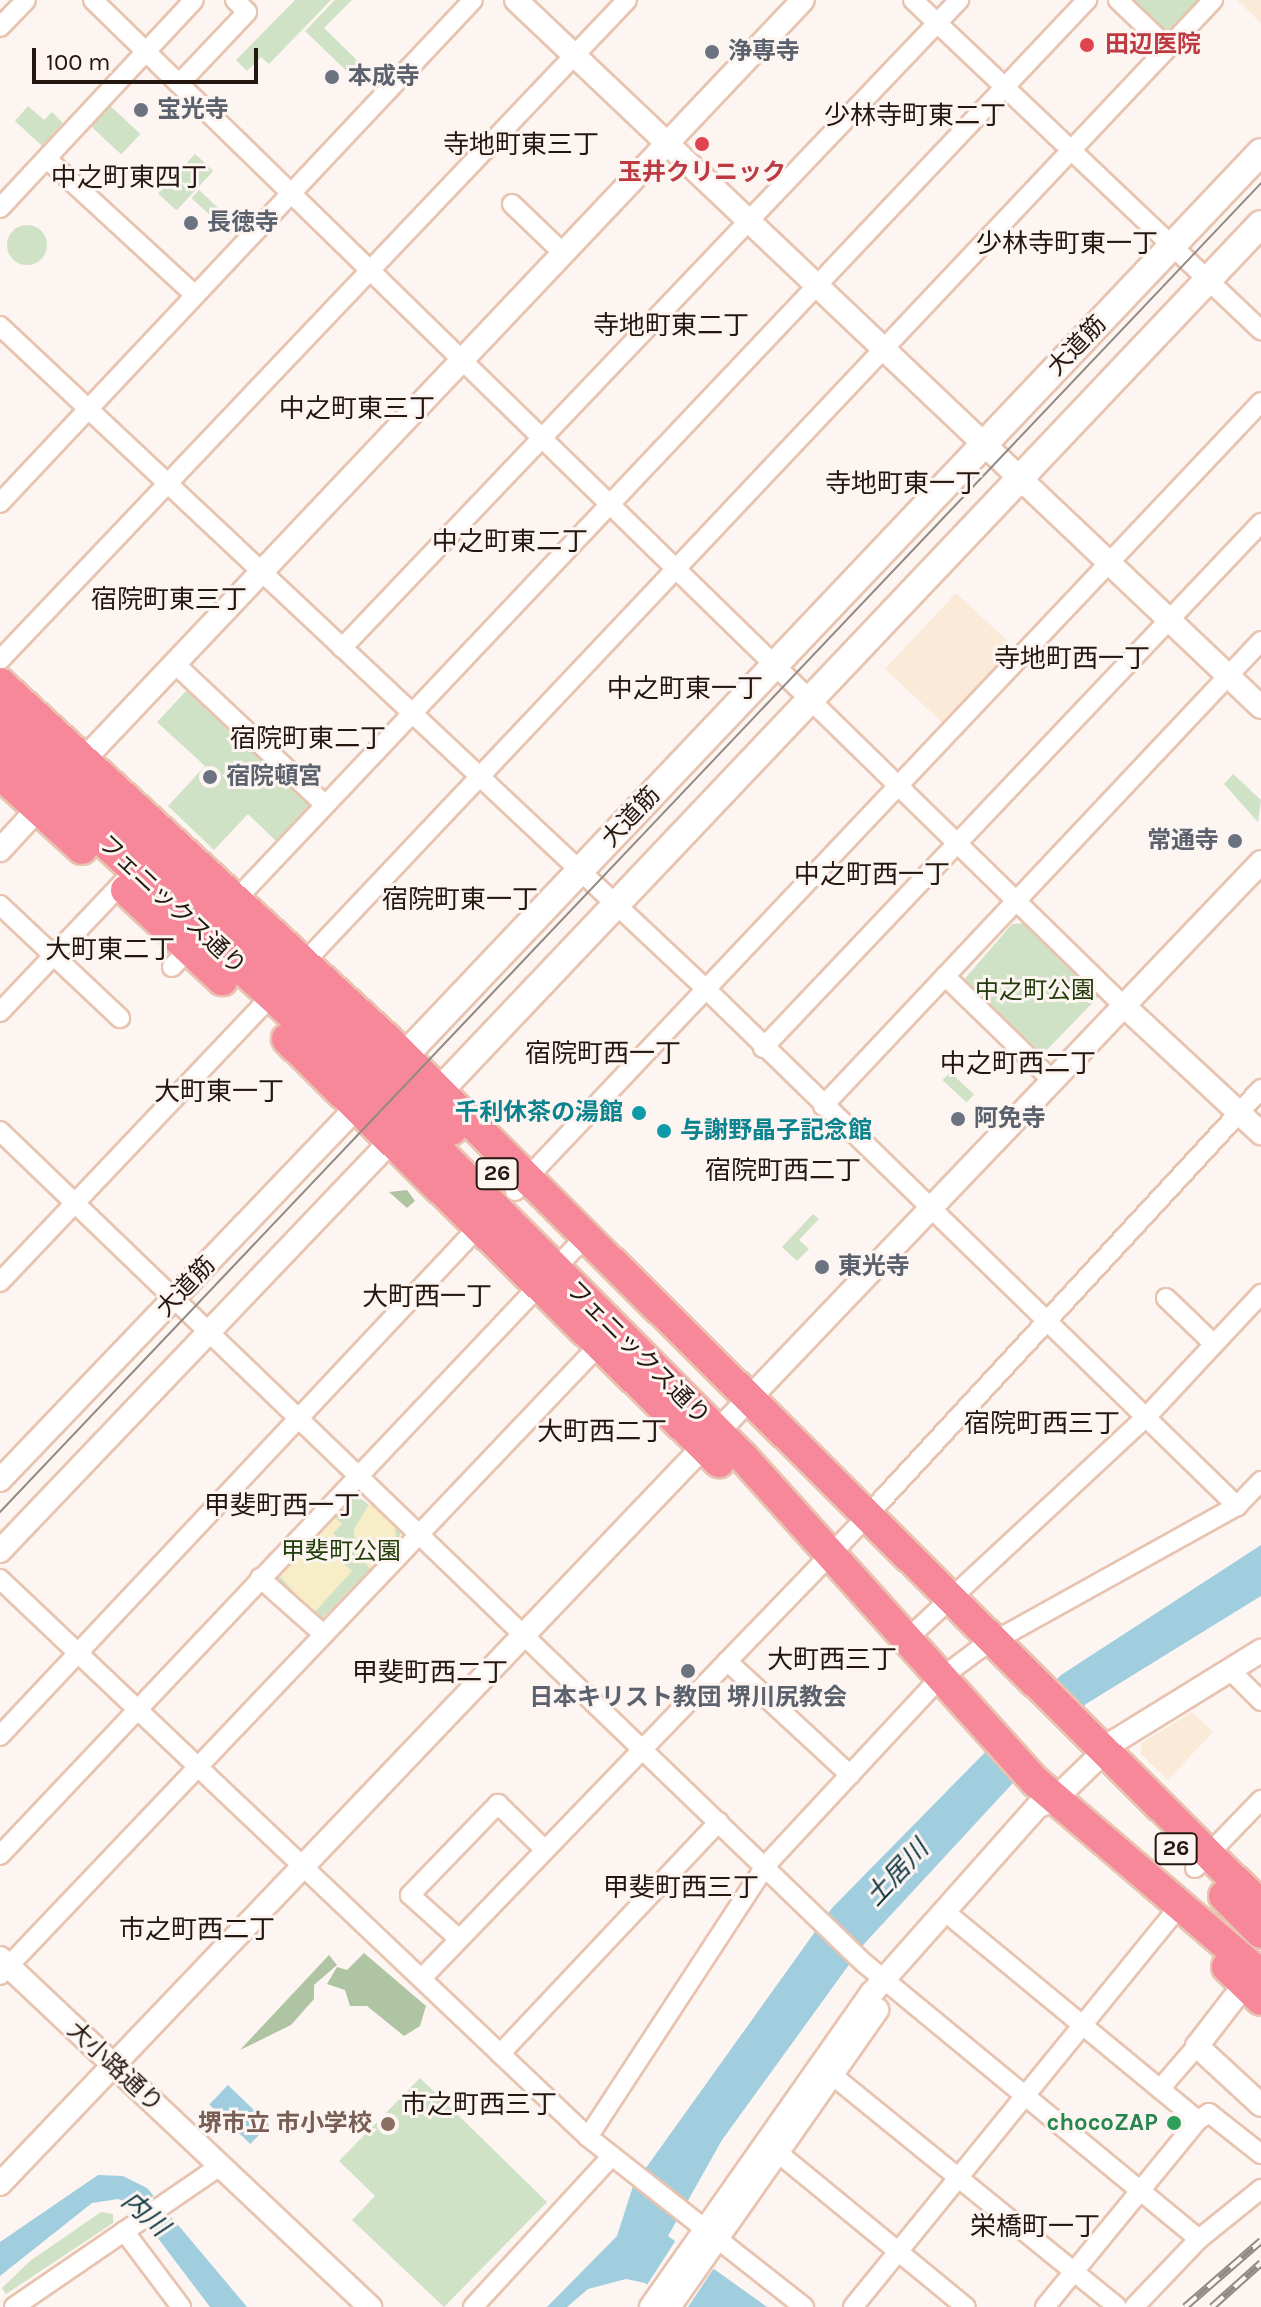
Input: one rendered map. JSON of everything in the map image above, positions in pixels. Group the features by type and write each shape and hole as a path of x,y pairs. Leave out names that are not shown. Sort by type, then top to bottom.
{"highway":[{"name":"26","path":"0,683 60,785 128,878 280,987 504,1201 563,1259 606,1337 729,1424 807,1550 831,1554 981,1727 1256,1982"},
{"name":"フェニックス通り","path":"0,714 60,785 204,934 280,987 416,1115 729,1424 861,1520 1092,1750"},
{"name":"フェニックス通り","path":"0,746 60,785"},
{"name":"26","path":"0,774 60,785"},
{"name":"26","path":"1092,1750 1260,1923"}],"main road":[{"name":"大道筋","path":"380,1082 1261,152"},
{"name":"大道筋","path":"416,1115 1261,224"}],"street":[{"path":"0,27 26,0"},
{"path":"93,0 770,667 1018,899 1122,1004 1261,1133"},
{"path":"0,208 194,0"},
{"path":"179,84 247,12 235,0"},
{"path":"0,503 473,0"},
{"path":"516,0 1261,707"},
{"path":"0,660 627,0"},
{"path":"0,850 803,0"},
{"path":"913,0 1261,330"},
{"path":"342,648 959,0"},
{"path":"204,934 1087,0"},
{"path":"1118,0 1168,48"},
{"path":"0,1282 1213,0"},
{"path":"47,159 194,294"},
{"path":"512,204 563,253"},
{"path":"0,326 614,909 705,988 763,1048 1046,1320 1150,1413 1237,1506"},
{"path":"0,1736 898,787 1107,561 1261,402"},
{"path":"763,1048 1261,523"},
{"path":"823,1106 1261,641"},
{"path":"174,663 325,805"},
{"path":"0,2184 118,2068 931,1210 1122,1004 1261,862"},
{"path":"0,1012 128,878"},
{"path":"0,905 120,1018"},
{"path":"945,976 1051,1079"},
{"name":"大道筋","path":"0,1480 380,1082"},
{"path":"422,1978 831,1554 1261,1089"},
{"name":"大道筋","path":"0,1551 416,1115"},
{"path":"0,1131 360,1475 641,1752 766,1865 864,1963 1199,2239"},
{"path":"0,1855 563,1259"},
{"path":"905,1641 1150,1413 1261,1294"},
{"path":"1166,1298 1214,1344"},
{"path":"3,1967 199,1768 606,1337"},
{"path":"588,2137 766,1865 938,1680 986,1647 1237,1506 1261,1481"},
{"path":"260,1578 323,1634"},
{"path":"0,1579 588,2137 703,2232 804,2307"},
{"path":"651,2307 703,2232 890,1982 1037,1807 1046,1790 1092,1750 1261,1651"},
{"path":"727,1661 850,1775"},
{"path":"1230,1670 1261,1701"},
{"path":"669,2307 703,2232 777,2152 832,2075 890,1982 955,1920 1048,1817 1046,1790"},
{"path":"1202,1860 1261,1800"},
{"path":"459,1939 410,1895 452,1851 498,1804 545,1850"},
{"path":"500,2054 719,1822"},
{"path":"853,2307 1083,2025 1172,1906"},
{"path":"955,1920 1160,2089 1261,2154"},
{"name":"大小路通り","path":"3,1967 118,2068 370,2307"},
{"path":"1160,2089 1256,1982"},
{"path":"1197,2046 1261,2105"},
{"path":"832,2075 1117,2307"},
{"path":"1045,2307 1203,2116"},
{"path":"777,2152 966,2307"},
{"path":"473,2307 612,2156"},
{"path":"14,2307 220,2166"},
{"path":"1134,2307 1199,2239 1261,2189"},
{"path":"129,2228 181,2307"}],"shaded area":[{"path":"1237,0 1261,0 1261,23"},
{"path":"956,593 1015,648 944,724 885,669"},
{"path":"1192,1712 1213,1732 1168,1780 1141,1754 1142,1743"}],"green space":[{"path":"295,0 331,0 269,64 261,57 247,71 236,60"},
{"path":"335,0 352,0 324,28 366,69 356,80 305,31"},
{"path":"1125,0 1201,0 1168,34"},
{"path":"106,102 140,134 121,155 87,122"},
{"path":"28,106 44,120 52,112 63,123 42,146 15,121"},
{"path":"195,154 213,171 176,211 158,193"},
{"path":"199,190 238,227 231,235 191,198"},
{"path":"27,225 41,231 47,245 41,259 27,265 13,259 7,245 13,231"},
{"name":"宿院頓宮","path":"188,689 311,803 279,844 248,814 214,850 168,806 205,766 157,722"},
{"path":"1233,774 1261,800 1258,822 1224,784"},
{"name":"中之町公園","path":"1026,923 1101,994 1040,1057 962,982 1012,924"},
{"path":"950,1072 974,1095 967,1103 942,1080"},
{"path":"407,1190 415,1201 407,1208 389,1192"},
{"path":"813,1214 819,1219 799,1240 809,1249 797,1261 782,1247"},
{"name":"甲斐町公園","path":"352,1492 401,1529 400,1539 319,1622 271,1576"},
{"path":"364,1953 426,2006 420,2026 404,2036 367,2006 350,2006 345,1990 327,1984 337,1967 347,1970"},
{"path":"329,1955 337,1965 314,1985 314,1999 291,2025 240,2050"},
{"path":"420,2078 547,2202 444,2307 352,2220 375,2196 339,2161"},
{"path":"101,2212 113,2214 113,2223 6,2294 2,2288 30,2261"}],"sand":[{"path":"371,1501 394,1522 396,1536 370,1569 356,1551 354,1529"},
{"path":"335,1517 342,1524 333,1533 343,1543 341,1561 352,1571 313,1614 279,1575"}],"water":[{"name":"土居川","path":"1261,1545 1261,1596 1086,1704 864,1944 722,2140 668,2236 767,2307 678,2307 645,2283 626,2279 588,2289 567,2307 547,2307 617,2236 633,2186 832,1908 1061,1675"},
{"path":"228,2085 269,2125 250,2144 209,2104"},
{"name":"内川","path":"98,2175 123,2176 147,2188 247,2307 210,2307 132,2204 118,2199 92,2203 0,2276 0,2242"}],"pier":[{"path":"1053,1677 1087,1710 1017,1782 984,1749"},
{"path":"157,2193 174,2215 149,2235 132,2213"},
{"path":"676,2240 714,2268 688,2307 672,2307 645,2288"}],"tram line":[{"path":"0,1512 1261,183"}],"railway":[{"path":"1185,2307 1261,2241"},
{"path":"1212,2307 1261,2263"}],"place":[{"name":"田辺医院","path":"1087,45"},
{"name":"浄専寺","path":"712,52"},
{"name":"本成寺","path":"332,77"},
{"name":"宝光寺","path":"141,110"},
{"name":"玉井クリニック","path":"702,144"},
{"name":"長徳寺","path":"191,223"},
{"name":"宿院頓宮","path":"210,777"},
{"name":"常通寺","path":"1235,841"},
{"name":"千利休茶の湯館","path":"639,1113"},
{"name":"阿免寺","path":"958,1119"},
{"name":"与謝野晶子記念館","path":"664,1131"},
{"name":"東光寺","path":"822,1267"},
{"name":"日本キリスト教団 堺川尻教会","path":"688,1671"},
{"name":"chocoZAP","path":"1174,2123"},
{"name":"堺市立 市小学校","path":"388,2124"}],"district":[{"name":"少林寺町東二丁","path":"915,116"},
{"name":"寺地町東三丁","path":"521,145"},
{"name":"中之町東四丁","path":"129,178"},
{"name":"少林寺町東一丁","path":"1067,244"},
{"name":"寺地町東二丁","path":"671,326"},
{"name":"中之町東三丁","path":"357,409"},
{"name":"寺地町東一丁","path":"903,484"},
{"name":"中之町東二丁","path":"510,542"},
{"name":"宿院町東三丁","path":"169,600"},
{"name":"寺地町西一丁","path":"1072,659"},
{"name":"中之町東一丁","path":"685,689"},
{"name":"宿院町東二丁","path":"308,739"},
{"name":"中之町西一丁","path":"872,875"},
{"name":"宿院町東一丁","path":"460,900"},
{"name":"大町東二丁","path":"110,950"},
{"name":"宿院町西一丁","path":"603,1054"},
{"name":"中之町西二丁","path":"1018,1064"},
{"name":"大町東一丁","path":"219,1092"},
{"name":"宿院町西二丁","path":"783,1171"},
{"name":"大町西一丁","path":"427,1297"},
{"name":"宿院町西三丁","path":"1042,1424"},
{"name":"大町西二丁","path":"602,1432"},
{"name":"甲斐町西一丁","path":"282,1506"},
{"name":"大町西三丁","path":"832,1660"},
{"name":"甲斐町西二丁","path":"430,1673"},
{"name":"甲斐町西三丁","path":"681,1888"},
{"name":"市之町西二丁","path":"197,1930"},
{"name":"市之町西三丁","path":"479,2105"},
{"name":"栄橋町一丁","path":"1035,2227"}]}
